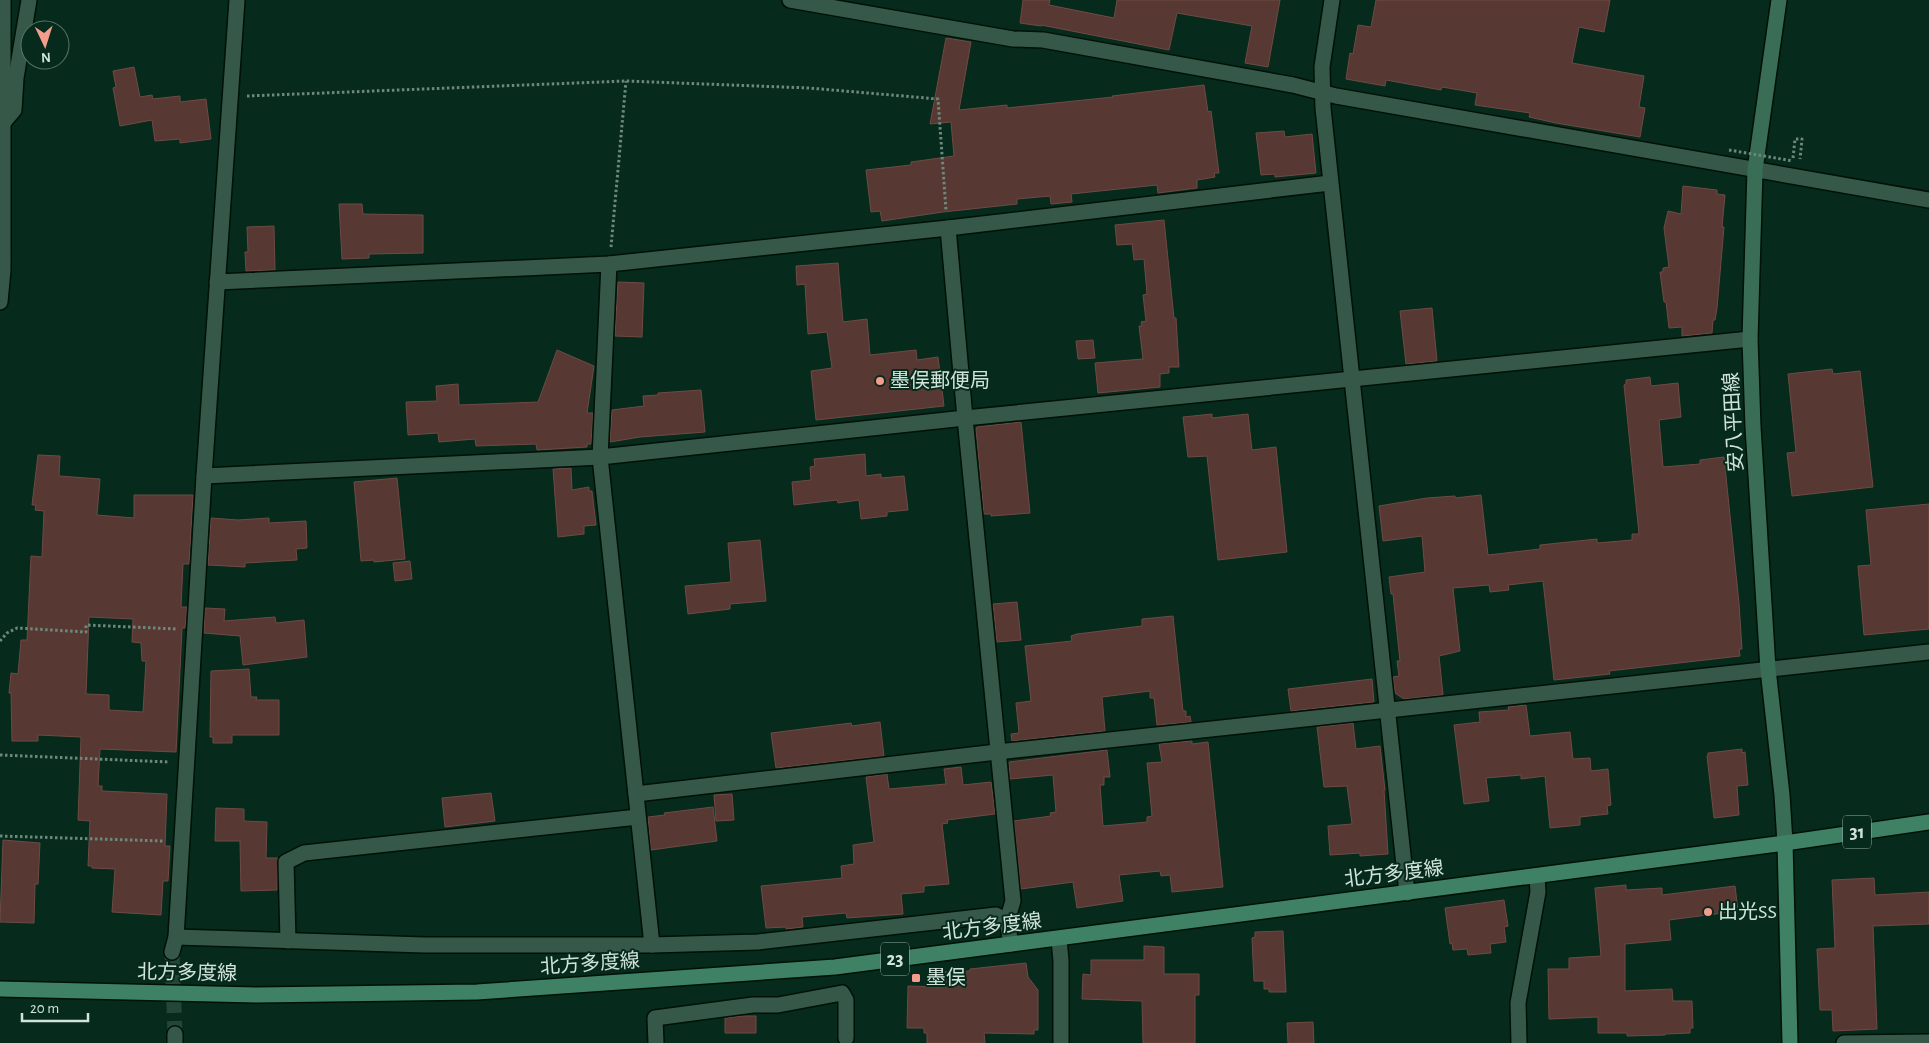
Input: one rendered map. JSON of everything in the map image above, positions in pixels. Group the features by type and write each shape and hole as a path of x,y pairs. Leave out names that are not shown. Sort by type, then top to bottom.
{"main road":[{"name":"安八平田線","path":"1779,0 1755,170 1750,339 1753,427 1768,669 1782,795 1785,843"},
{"name":"31","path":"1785,843 1929,822"},
{"name":"北方多度線","path":"0,989 257,995 477,992 835,967 1785,843"},
{"path":"1785,843 1790,1043"}],"street":[{"path":"0,302 4,270 3,0"},
{"path":"3,123 14,110 16,78 29,0"},
{"path":"237,0 174,944 288,941 484,946 652,945 758,942 996,915 1006,921"},
{"path":"790,0 1013,39 1043,40 1293,85 1346,98 1929,200"},
{"path":"1332,0 1322,67 1322,92 1330,183 1407,893"},
{"path":"217,282 610,264 948,228 1330,183"},
{"path":"948,228 997,752 1013,901 1006,921 1011,944"},
{"path":"610,264 600,457 652,945"},
{"path":"204,476 600,457 1352,378 1750,339"},
{"path":"636,794 997,752 1929,652"},
{"path":"288,941 286,862 304,852 638,817"},
{"path":"1519,1043 1518,1003 1538,892 1537,876"},
{"path":"1059,938 1061,961 1061,1043"},
{"path":"656,1043 655,1018 753,1004 778,1005 842,993 846,1000 846,1038"},
{"path":"1844,1043 1929,1042"}],"path":[{"path":"610,264 626,80"},
{"path":"230,97 626,80 809,88 938,99 948,228"},
{"path":"1730,150 1793,161 1795,139 1802,139 1800,160"},
{"path":"0,641 7,633 17,628 86,632 86,625 194,630"},
{"path":"0,755 186,763"},
{"path":"0,836 181,842"}],"building":[{"path":"1023,0 1050,0 1049,5 1114,18 1117,0 1280,0 1268,67 1245,63 1252,26 1177,13 1169,50 1041,25 1020,23"},
{"path":"1376,0 1610,0 1604,32 1579,27 1572,63 1644,76 1639,107 1645,108 1640,137 1556,123 1529,117 1530,113 1475,105 1477,93 1442,87 1441,90 1386,80 1385,86 1346,79 1350,53 1353,54 1358,25 1371,27"},
{"path":"946,38 971,42 959,110 1007,105 1007,108 1204,85 1208,112 1211,111 1219,173 1214,173 1215,177 1197,180 1197,188 1158,193 1157,185 1071,194 1072,202 1051,204 1050,196 1017,199 1017,204 882,221 880,211 871,212 866,170 911,165 911,162 954,156 951,122 930,124"},
{"path":"134,67 140,97 152,95 153,99 180,96 180,102 206,99 211,139 180,143 180,139 155,141 152,120 120,126 113,88 116,87 113,71"},
{"path":"1284,131 1285,137 1312,134 1316,173 1275,177 1275,174 1261,175 1256,133"},
{"path":"1683,186 1717,190 1717,194 1725,195 1717,308 1715,320 1713,320 1712,333 1682,336 1682,327 1669,328 1660,272 1663,272 1663,268 1669,267 1664,228 1668,211 1681,214"},
{"path":"339,204 362,204 363,214 423,215 423,253 369,254 369,258 342,259"},
{"path":"1164,220 1174,318 1176,318 1179,367 1169,367 1169,373 1160,374 1160,387 1098,393 1095,363 1143,359 1139,326 1142,326 1141,322 1146,321 1143,295 1147,294 1144,259 1134,260 1132,244 1117,245 1115,225"},
{"path":"274,226 275,270 246,271 245,252 248,252 247,227"},
{"path":"838,263 843,322 867,319 870,355 916,350 917,360 938,357 944,406 816,420 811,371 832,368 827,332 808,334 805,284 797,285 796,266"},
{"path":"618,282 644,283 642,337 615,336"},
{"path":"1432,308 1437,361 1406,364 1400,311"},
{"path":"1093,340 1095,358 1078,359 1076,341"},
{"path":"557,350 594,366 587,413 593,413 591,444 587,444 587,447 537,450 536,444 476,446 475,439 439,442 438,433 408,435 406,402 437,401 436,386 458,384 459,405 538,402"},
{"path":"1832,369 1833,374 1860,371 1873,487 1792,496 1787,453 1796,452 1788,374"},
{"path":"1650,377 1651,386 1678,383 1681,417 1659,420 1663,467 1700,464 1700,460 1724,457 1739,603 1742,649 1739,649 1740,656 1609,671 1610,674 1554,680 1543,581 1508,585 1509,590 1490,592 1489,585 1453,588 1460,651 1439,656 1443,695 1404,699 1395,693 1393,677 1399,676 1397,661 1400,661 1393,594 1391,594 1389,577 1425,572 1422,536 1383,541 1379,506 1427,498 1455,496 1455,498 1481,495 1488,555 1540,549 1540,545 1597,539 1597,543 1632,540 1632,534 1639,534 1624,385 1626,380"},
{"path":"701,390 705,432 640,437 610,442 612,410 644,406 643,396"},
{"path":"1212,414 1212,418 1248,414 1252,450 1276,447 1287,552 1218,560 1207,456 1188,457 1183,417"},
{"path":"1021,422 1030,513 991,516 991,514 984,514 976,429 977,427"},
{"path":"865,454 866,476 881,474 881,478 904,476 908,510 887,512 887,516 861,519 859,500 838,503 837,500 794,505 792,482 811,480 810,467 815,466 814,459"},
{"path":"38,455 60,456 59,476 100,479 97,515 134,518 134,495 193,495 189,564 183,564 181,607 187,607 185,628 182,628 176,752 100,749 98,786 102,786 102,791 167,794 165,846 170,846 168,881 163,881 161,915 112,912 115,869 92,868 92,866 88,866 90,821 78,820 81,737 38,735 38,741 12,741 11,693 9,693 11,673 18,674 21,640 27,640 31,556 42,557 44,511 35,510 36,505 32,505","holes":["89,617 133,619 132,642 141,643 142,661 146,661 143,712 109,710 109,695 86,694"]},
{"path":"571,468 572,490 589,487 589,491 592,491 596,525 584,526 584,534 558,537 553,469"},
{"path":"397,478 405,559 374,562 374,560 361,561 354,482"},
{"path":"1929,504 1929,629 1864,635 1858,566 1871,565 1866,510"},
{"path":"211,518 238,520 269,518 269,523 306,521 307,548 296,549 297,560 245,563 245,567 208,565"},
{"path":"760,540 766,601 730,604 730,609 688,614 685,586 731,582 728,543"},
{"path":"410,561 412,579 395,581 393,563"},
{"path":"1017,602 1021,640 997,642 993,604"},
{"path":"205,608 225,609 224,621 275,617 276,623 304,620 307,657 243,665 240,636 204,633"},
{"path":"1173,616 1183,711 1186,711 1186,717 1190,716 1191,722 1157,725 1154,698 1150,698 1150,691 1102,697 1105,731 1012,741 1011,734 1019,733 1016,703 1031,701 1025,646 1072,641 1071,636 1077,634 1142,626 1142,619"},
{"path":"249,669 251,697 257,697 256,700 279,700 279,735 232,735 232,743 213,743 213,737 210,737 211,671"},
{"path":"1372,679 1374,702 1291,711 1288,689"},
{"path":"1526,705 1530,736 1570,732 1573,759 1590,758 1591,771 1608,769 1611,805 1607,806 1608,814 1580,817 1580,825 1550,828 1545,776 1521,779 1521,775 1486,778 1489,801 1464,804 1454,725 1480,722 1479,712 1509,710 1508,707"},
{"path":"880,722 884,756 776,768 771,733 851,723 852,726"},
{"path":"1353,723 1356,749 1380,746 1385,790 1388,854 1360,856 1360,853 1330,855 1328,826 1352,824 1347,786 1324,787 1317,727"},
{"path":"1192,741 1192,744 1208,742 1223,887 1172,892 1170,875 1161,876 1160,871 1119,875 1123,901 1077,908 1073,882 1021,889 1014,821 1051,816 1050,813 1056,812 1053,775 1010,779 1009,762 1107,750 1110,777 1104,777 1104,785 1100,785 1103,826 1147,822 1147,817 1152,816 1147,763 1162,762 1159,744"},
{"path":"1742,749 1742,753 1745,752 1748,785 1737,786 1739,815 1714,818 1708,753"},
{"path":"961,767 963,785 991,782 995,814 947,820 948,823 942,824 949,884 924,886 924,892 901,894 903,914 847,918 846,913 802,917 803,927 786,929 786,927 766,928 761,886 842,878 841,866 854,864 853,845 874,842 866,777 887,774 889,789 946,784 944,769"},
{"path":"491,793 495,821 445,827 442,798"},
{"path":"732,794 734,820 716,821 714,795"},
{"path":"713,807 717,841 651,850 648,817 665,815 664,813"},
{"path":"216,808 244,809 244,821 267,822 266,858 278,858 277,890 241,891 240,841 215,841"},
{"path":"3,840 40,843 38,884 35,884 34,923 0,922"},
{"path":"1874,878 1875,895 1929,892 1929,924 1873,926 1877,1029 1833,1031 1832,1010 1820,1010 1817,949 1835,948 1832,880"},
{"path":"1626,885 1626,890 1662,888 1662,895 1735,886 1738,911 1669,920 1671,940 1625,944 1625,991 1672,989 1673,1001 1692,1001 1693,1028 1690,1028 1690,1033 1627,1036 1627,1033 1598,1033 1598,1017 1549,1019 1548,969 1569,969 1569,958 1601,956 1595,888"},
{"path":"1504,900 1508,926 1504,927 1506,942 1490,944 1491,953 1468,955 1467,949 1453,950 1452,943 1450,944 1445,908"},
{"path":"1283,931 1286,992 1269,992 1269,989 1264,989 1264,981 1254,981 1252,938 1255,937 1255,932"},
{"path":"1144,946 1164,947 1164,974 1199,974 1199,995 1195,995 1195,1043 1143,1043 1142,1001 1082,999 1083,974 1091,975 1091,960 1144,960"},
{"path":"1026,963 1028,977 1038,990 1038,1030 1034,1030 1034,1034 984,1033 985,1043 927,1043 927,1033 924,1033 924,1028 907,1028 908,986 939,987 939,972 970,971 970,969"},
{"path":"756,1016 756,1033 725,1033 725,1018"},
{"path":"1313,1022 1314,1043 1288,1043 1287,1023"}],"tunnel":[{"path":"172,952 175,1034"}],"place":[{"name":"墨俣郵便局","path":"880,381"},
{"name":"出光SS","path":"1708,912"},
{"name":"墨俣","path":"916,978"}]}
